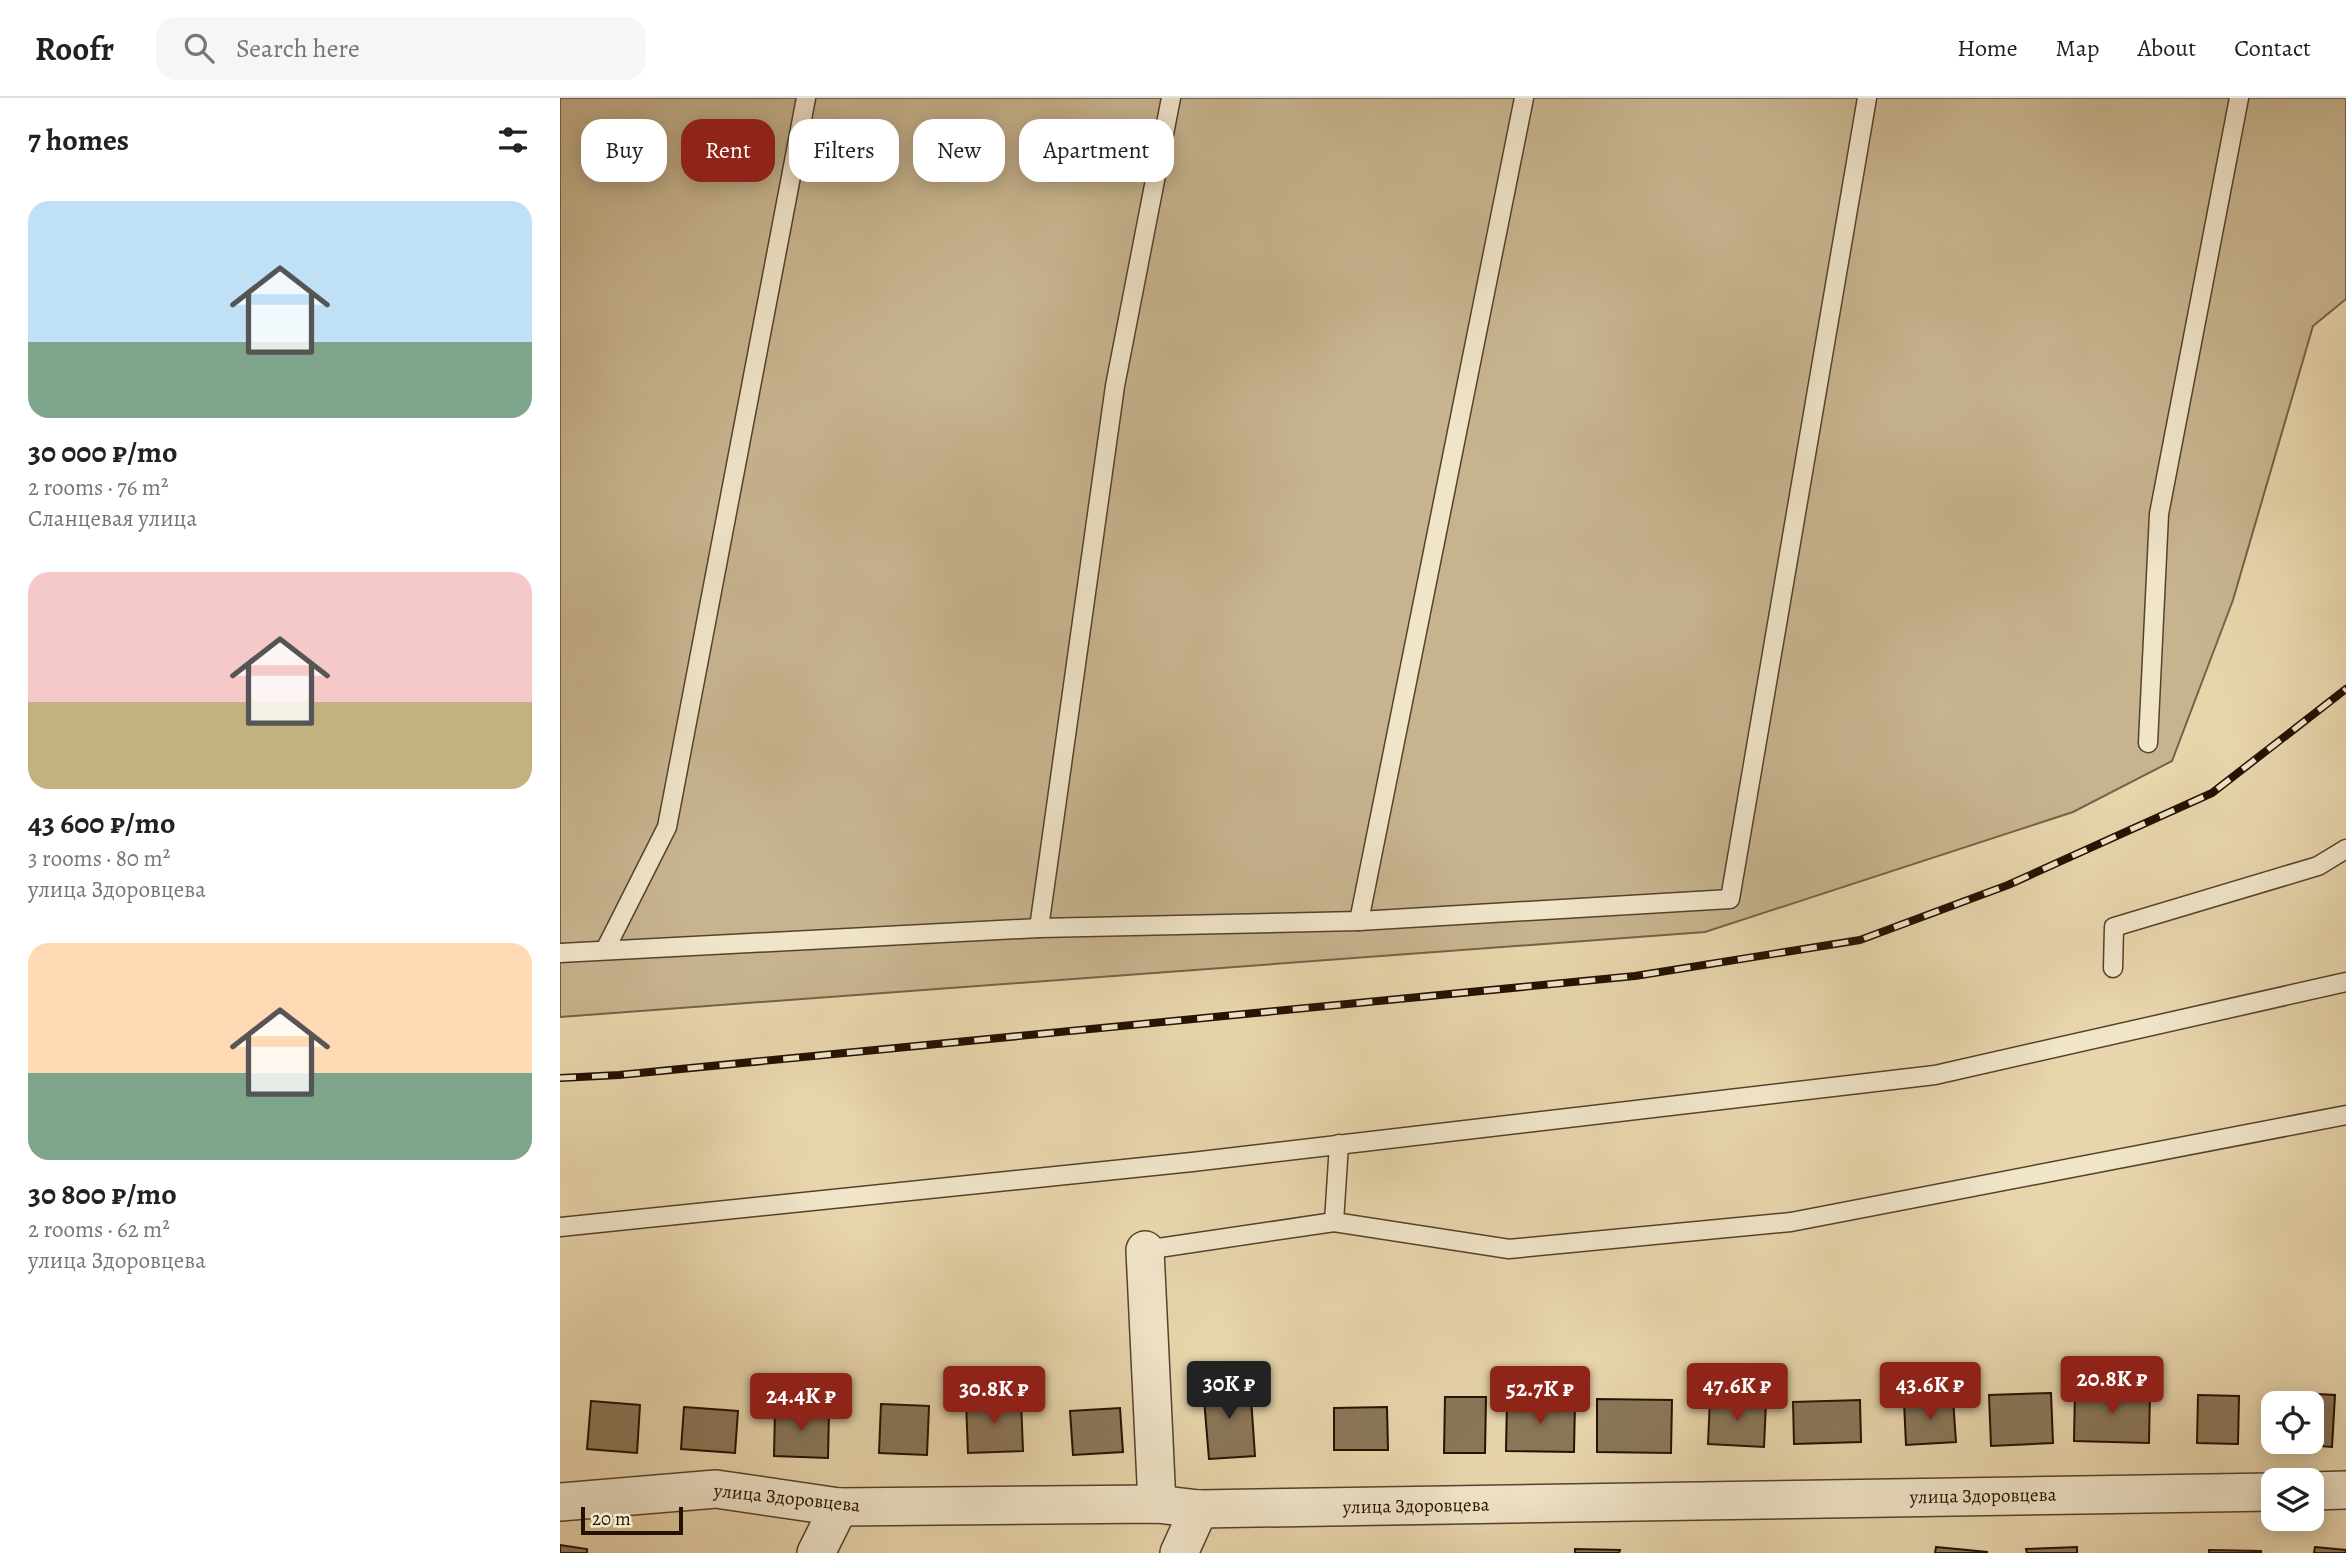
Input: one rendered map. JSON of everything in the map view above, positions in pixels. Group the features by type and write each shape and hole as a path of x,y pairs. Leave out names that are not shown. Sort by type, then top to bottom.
{"street":[{"path":"1145,1250 1157,1504"},
{"name":"улица Здоровцева","path":"560,1502 716,1489 839,1507 1157,1504 1199,1509 2261,1492"},
{"path":"2324,1491 2346,1490"},
{"path":"816,1553 839,1507"},
{"path":"1179,1553 1199,1509"}],"lane":[{"path":"605,950 667,827 806,98"},
{"path":"1039,929 1115,387 1171,98"},
{"path":"1359,921 1524,98"},
{"path":"560,953 1039,929 1359,921 1730,899 1867,98"},
{"path":"2148,743 2159,514 2239,98"},
{"path":"2113,968 2114,928 2318,866 2346,849"},
{"path":"560,1227 1192,1162 1935,1075 2346,982"},
{"path":"1145,1250 1334,1222 1509,1249 1791,1222 2346,1115"},
{"path":"1334,1222 1339,1144"}],"shaded area":[{"path":"560,98 2346,98 2346,299 2313,326 2233,600 2172,761 2073,812 1705,932 560,1017"}],"building":[{"path":"1250,1383 1255,1456 1209,1459 1203,1387"},
{"path":"2075,1390 2150,1392 2149,1443 2074,1441"},
{"path":"2051,1393 2053,1443 1991,1446 1989,1395"},
{"path":"2324,1394 2335,1395 2332,1447 2324,1446"},
{"path":"2198,1395 2239,1396 2238,1444 2197,1443"},
{"path":"1445,1397 1486,1397 1485,1453 1444,1453"},
{"path":"1597,1399 1672,1400 1671,1453 1597,1452"},
{"path":"1710,1399 1766,1402 1764,1447 1708,1444"},
{"path":"1953,1399 1956,1442 1906,1445 1904,1402"},
{"path":"1021,1400 1023,1451 968,1453 966,1402"},
{"path":"1507,1400 1575,1401 1574,1452 1506,1451"},
{"path":"1860,1400 1861,1442 1794,1444 1793,1402"},
{"path":"591,1401 640,1405 637,1453 587,1449"},
{"path":"881,1404 929,1406 927,1455 879,1453"},
{"path":"684,1407 738,1411 735,1453 681,1449"},
{"path":"1387,1407 1388,1450 1334,1450 1334,1408"},
{"path":"1120,1408 1123,1452 1073,1455 1070,1411"},
{"path":"775,1409 829,1411 828,1458 774,1456"},
{"path":"560,1545 587,1549 587,1553 560,1553"},
{"path":"1936,1547 1987,1552 1987,1553 1935,1553"},
{"path":"2077,1547 2077,1553 2027,1553 2026,1549"},
{"path":"2315,1547 2346,1550 2346,1553 2314,1553"},
{"path":"1575,1549 1620,1550 1619,1553 1575,1553"},
{"path":"2209,1550 2261,1551 2261,1553 2209,1553"}],"railway":[{"path":"560,1078 619,1075 1635,976 1860,940 2008,885 2212,793 2346,689"}]}
